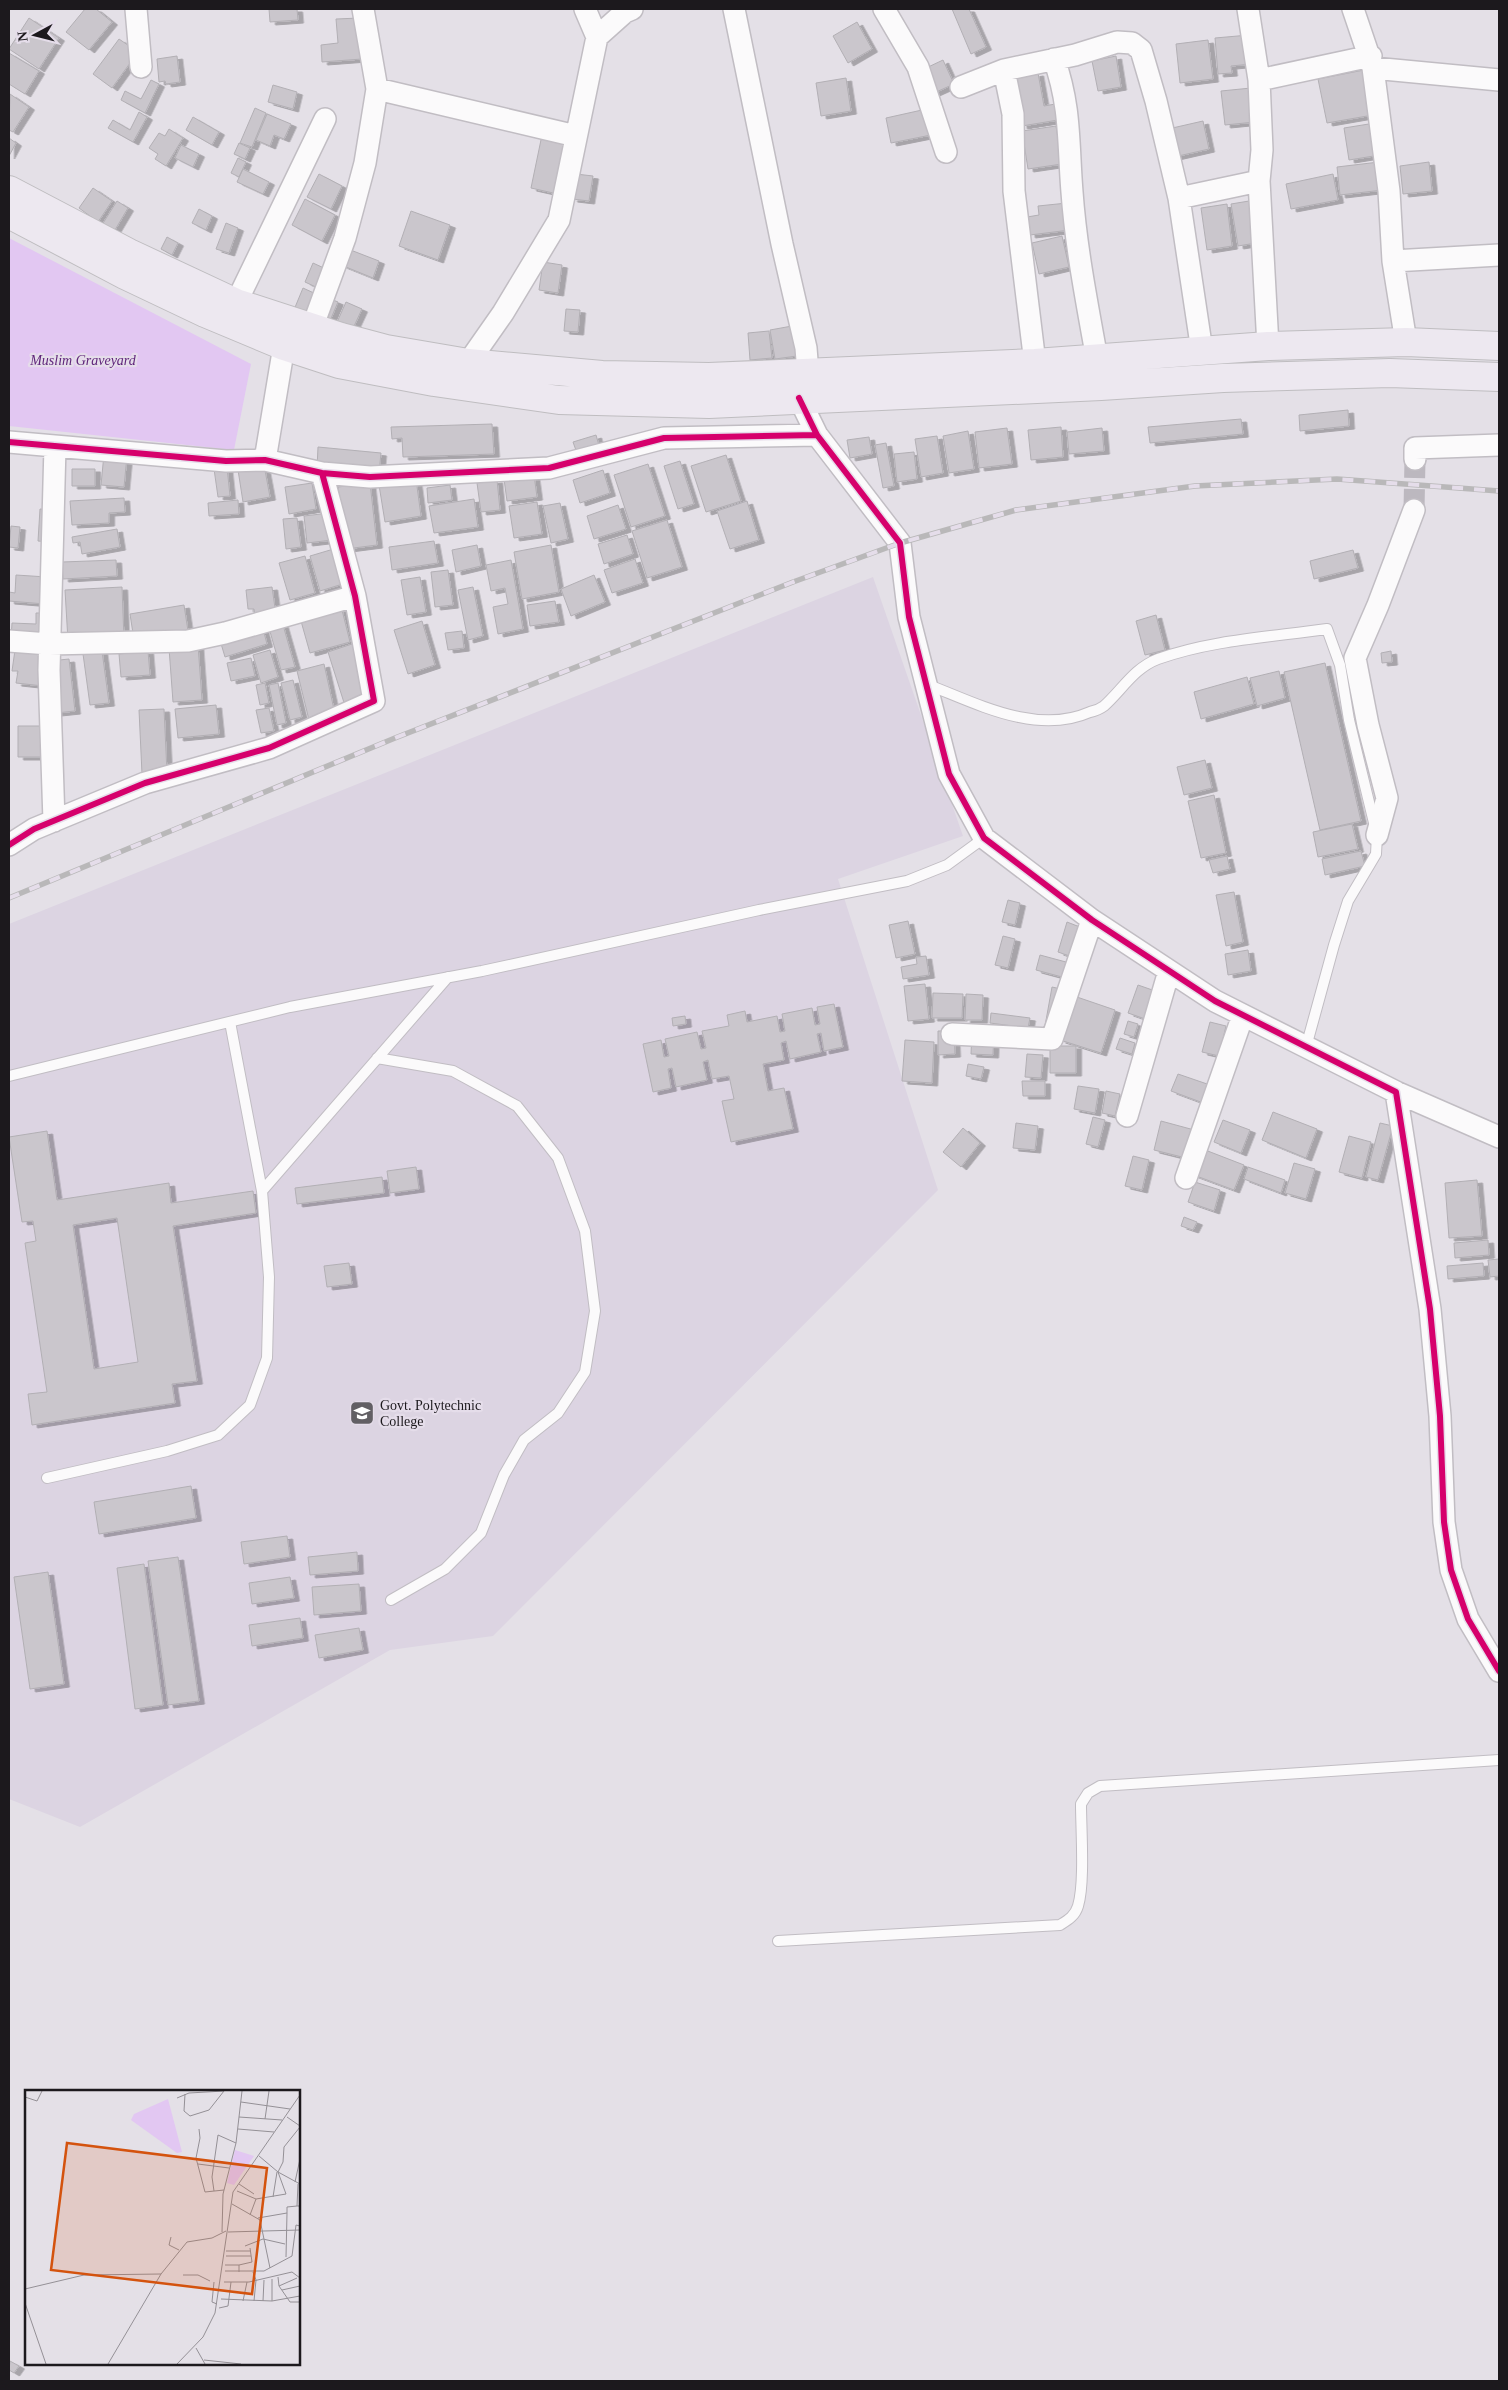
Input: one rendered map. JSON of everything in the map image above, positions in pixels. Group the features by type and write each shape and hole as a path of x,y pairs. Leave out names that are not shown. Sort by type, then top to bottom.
{"highway":[{"path":"9,190 129,253 296,332 339,364 370,371 560,400 709,404 799,398 1380,373 1499,377"},
{"path":"9,214 125,275 296,332 468,363 602,375 709,377 808,373 1035,363 1268,346 1406,342 1499,346"}],"street":[{"path":"136,9 140,67"},
{"path":"265,460 296,332 345,238 365,163 377,89 363,9"},
{"path":"468,363 503,313 559,220 597,37 585,9"},
{"path":"597,37 625,12 632,9"},
{"path":"734,9 782,244 806,348 808,373"},
{"path":"884,9 918,67 946,152"},
{"path":"1353,9 1372,62 1389,191 1393,261 1406,342"},
{"path":"1251,10 1262,150 1259,181 1268,346"},
{"path":"961,87 1004,70 1054,60 1117,42 1132,43 1141,50 1156,101 1179,198 1202,351"},
{"path":"1054,60 1062,82 1068,111 1072,192 1080,266 1097,359"},
{"path":"1258,80 1372,62 1499,80"},
{"path":"1004,70 1013,114 1014,191 1035,363"},
{"path":"377,89 576,136"},
{"path":"236,303 325,119"},
{"path":"1179,198 1259,181"},
{"path":"1393,261 1499,255"},
{"path":"799,398 817,435 900,543 909,617 949,774 984,838 1092,920 1215,1001 1396,1092 1499,1137"},
{"path":"9,442 226,461 265,460 322,473 370,477 549,468 664,438 817,435"},
{"path":"54,821 49,644 55,446"},
{"path":"1415,459 1415,448 1499,446"},
{"path":"9,845 34,829 145,783 269,748 374,701 355,596 322,473"},
{"path":"1377,835 1387,798 1368,725 1354,658 1378,604 1414,510"},
{"path":"9,641 49,644 188,640 225,633 355,596"},
{"path":"952,1034 1052,1039 1092,920"},
{"path":"1127,1116 1169,971"},
{"path":"1186,1178 1243,1015"},
{"path":"1396,1092 1430,1309 1440,1416 1444,1522 1451,1570 1468,1619 1499,1671"}],"lane":[{"path":"925,683 1007,715 1044,720 1075,719 1103,707 1132,675 1156,660 1197,648 1327,629 1340,665 1350,720 1377,835 1376,854 1348,901 1306,1047"},
{"path":"9,1076 290,1007 448,977 749,912 907,881 948,865 984,838"},
{"path":"262,1190 448,977"},
{"path":"47,1478 167,1451 218,1435 250,1405 267,1358 269,1277 262,1190 230,1022"},
{"path":"377,1058 454,1071 517,1106 558,1158 585,1231 595,1311 585,1372 558,1413 524,1440 504,1475 481,1533 445,1569 391,1600"},
{"path":"778,1941 1060,1925 1072,1918 1078,1906 1081,1888 1081,1804 1088,1793 1100,1786 1499,1760"}],"shaded area":[{"name":"Govt. Polytechnic College","path":"873,577 963,836 838,879 938,1190 493,1636 390,1650 80,1827 9,1799 9,924"}],"green space":[{"name":"Muslim Graveyard","path":"9,238 251,364 234,450 9,426"}],"building":[{"path":"85,9 96,9 112,22 89,50 66,32"},
{"path":"269,9 297,9 298,20 270,22"},
{"path":"952,9 969,9 986,47 971,54"},
{"path":"29,18 59,38 39,69 9,49"},
{"path":"359,18 362,59 322,62 321,45 338,43 336,19"},
{"path":"857,22 872,49 848,63 833,36"},
{"path":"1249,35 1252,64 1231,66 1232,73 1218,74 1215,38"},
{"path":"119,39 138,52 112,88 93,74"},
{"path":"1208,40 1213,79 1180,83 1176,44"},
{"path":"9,53 39,71 25,94 9,84"},
{"path":"177,56 180,82 166,84 165,81 159,82 157,59"},
{"path":"1116,56 1121,87 1098,91 1092,61"},
{"path":"943,60 954,84 934,93 924,69"},
{"path":"1364,70 1373,115 1327,123 1318,79"},
{"path":"1038,73 1044,106 1061,103 1064,119 1022,126 1013,77"},
{"path":"846,78 851,111 821,116 816,83"},
{"path":"151,80 159,84 145,113 121,100 125,91 141,99"},
{"path":"273,85 297,92 293,109 268,102"},
{"path":"1251,88 1255,122 1225,125 1221,91"},
{"path":"10,94 29,107 13,132 9,130"},
{"path":"255,108 266,113 252,147 240,143"},
{"path":"931,108 936,134 891,143 886,118"},
{"path":"139,112 147,117 133,142 108,128 113,120 130,130"},
{"path":"267,114 291,124 284,139 274,135 270,146 256,140"},
{"path":"193,117 219,132 212,145 186,130"},
{"path":"1203,121 1209,149 1174,157 1168,129"},
{"path":"1375,123 1380,155 1349,160 1344,128"},
{"path":"1056,126 1062,164 1028,169 1022,131"},
{"path":"169,129 183,138 166,166 155,159 158,154 149,148 159,133 165,136"},
{"path":"542,135 573,141 562,195 531,188"},
{"path":"9,138 16,143 9,156"},
{"path":"239,143 250,148 245,159 234,154"},
{"path":"181,145 199,154 193,167 175,158"},
{"path":"238,158 246,162 239,177 231,173"},
{"path":"1379,162 1383,190 1340,195 1337,167"},
{"path":"1429,162 1432,191 1403,194 1400,166"},
{"path":"243,169 269,182 263,194 237,182"},
{"path":"319,174 342,186 331,209 307,197"},
{"path":"576,174 593,176 589,201 572,199"},
{"path":"1333,174 1338,200 1291,209 1286,184"},
{"path":"93,188 112,201 98,222 79,208"},
{"path":"305,199 335,215 322,241 292,225"},
{"path":"1255,200 1262,242 1238,246 1231,204"},
{"path":"117,201 128,208 112,235 100,228"},
{"path":"1067,203 1070,230 1030,235 1027,217 1039,215 1038,206"},
{"path":"1227,204 1232,246 1207,250 1201,208"},
{"path":"199,209 212,216 206,230 192,223"},
{"path":"411,211 450,225 438,260 399,246"},
{"path":"226,223 238,228 229,253 216,249"},
{"path":"1062,236 1069,267 1039,274 1032,243"},
{"path":"167,237 178,243 172,255 161,249"},
{"path":"348,249 379,261 373,278 341,265"},
{"path":"543,262 562,265 558,293 539,290"},
{"path":"313,263 326,269 318,288 305,282"},
{"path":"303,288 316,294 304,323 291,317"},
{"path":"321,295 338,302 327,328"},
{"path":"346,302 362,309 349,337 334,329"},
{"path":"566,309 580,310 578,332 564,331"},
{"path":"792,326 797,356 775,359 770,330"},
{"path":"769,331 772,358 750,360 748,333"},
{"path":"1348,410 1349,426 1300,431 1299,415"},
{"path":"1241,419 1243,434 1150,443 1148,427"},
{"path":"492,424 494,454 403,457 402,438 392,439 391,427"},
{"path":"1061,427 1063,457 1031,460 1028,430"},
{"path":"1007,428 1012,464 979,468 975,432"},
{"path":"1102,428 1104,451 1069,454 1067,432"},
{"path":"968,431 974,469 949,473 943,436"},
{"path":"596,435 600,449 578,456 573,442"},
{"path":"937,436 943,473 921,477 915,439"},
{"path":"869,437 872,454 850,458 847,440"},
{"path":"886,443 894,486 883,488 875,445"},
{"path":"318,447 381,453 379,473 317,468"},
{"path":"914,452 917,479 897,482 894,454"},
{"path":"104,454 127,456 124,487 101,485"},
{"path":"726,455 741,501 706,512 691,466"},
{"path":"680,461 694,504 678,509 664,466"},
{"path":"648,464 665,516 631,527 614,475"},
{"path":"264,465 270,497 243,502 238,470"},
{"path":"227,467 230,496 218,497 214,469"},
{"path":"72,469 95,469 95,486 72,486"},
{"path":"603,470 610,493 580,503 573,480"},
{"path":"534,475 537,497 507,501 504,479"},
{"path":"416,479 421,516 385,522 379,485"},
{"path":"497,480 500,510 481,512 477,483"},
{"path":"312,483 316,509 289,514 285,487"},
{"path":"370,483 377,545 346,549 338,487"},
{"path":"450,485 452,500 428,503 427,488"},
{"path":"124,498 125,512 109,513 109,523 72,525 70,501"},
{"path":"474,499 478,527 434,533 429,506"},
{"path":"238,500 239,514 209,516 208,503"},
{"path":"747,501 759,540 730,549 717,511"},
{"path":"537,502 542,534 514,538 509,506"},
{"path":"560,503 568,539 551,543 543,506"},
{"path":"618,505 626,529 594,539 587,516"},
{"path":"40,509 52,510 50,542 38,541"},
{"path":"329,513 332,540 307,543 304,516"},
{"path":"297,518 301,547 286,549 283,519"},
{"path":"667,520 682,567 647,578 632,531"},
{"path":"11,526 20,527 18,548 9,547"},
{"path":"117,529 120,547 82,554 80,542 73,543 72,537"},
{"path":"627,535 633,554 604,564 598,544"},
{"path":"434,541 438,563 392,570 389,547"},
{"path":"477,545 481,566 456,572 452,550"},
{"path":"551,545 559,592 522,599 514,552"},
{"path":"337,548 346,583 320,591 310,556"},
{"path":"1353,550 1358,568 1314,579 1310,561"},
{"path":"305,556 315,593 290,600 279,563"},
{"path":"635,559 643,583 612,593 604,570"},
{"path":"116,560 117,576 63,579 62,562"},
{"path":"511,560 523,629 498,634 493,607 508,604 505,588 491,591 486,565"},
{"path":"448,570 453,605 435,607 431,572"},
{"path":"16,575 47,577 45,604 9,601 9,592 15,593"},
{"path":"594,575 605,602 571,616 561,589"},
{"path":"420,577 426,612 407,615 401,580"},
{"path":"122,587 124,639 68,641 65,590"},
{"path":"272,587 276,615 255,618 254,609 248,609 246,590"},
{"path":"473,587 483,636 468,640 458,590"},
{"path":"555,601 559,622 530,626 527,605"},
{"path":"340,602 350,642 310,653 299,614"},
{"path":"184,605 188,631 134,640 130,614"},
{"path":"36,613 48,613 46,641 11,639 12,623 36,624"},
{"path":"1156,615 1165,650 1145,655 1136,621"},
{"path":"281,618 295,667 281,670 267,621"},
{"path":"422,621 435,665 408,674 394,630"},
{"path":"262,625 267,644 225,657 219,637"},
{"path":"462,631 464,648 448,650 445,633"},
{"path":"16,643 48,648 43,686 16,683 18,671 12,671"},
{"path":"352,644 370,701 346,709 328,652"},
{"path":"198,645 202,700 173,702 169,648"},
{"path":"270,650 278,677 261,683 253,655"},
{"path":"102,651 109,703 90,705 83,654"},
{"path":"148,651 150,675 121,677 119,654"},
{"path":"1391,651 1392,662 1382,663 1381,653"},
{"path":"251,658 255,676 231,681 227,663"},
{"path":"69,659 75,711 56,713 50,661"},
{"path":"1325,663 1361,821 1320,830 1284,672"},
{"path":"324,664 335,714 309,720 297,671"},
{"path":"1279,671 1285,698 1257,706 1250,678"},
{"path":"1247,677 1254,704 1201,719 1194,692"},
{"path":"293,680 302,717 290,720 281,683"},
{"path":"265,683 269,703 260,705 256,685"},
{"path":"278,683 286,723 277,725 269,685"},
{"path":"216,705 219,734 178,738 175,709"},
{"path":"269,708 274,731 261,733 256,710"},
{"path":"164,709 167,773 142,774 139,710"},
{"path":"18,726 46,726 47,757 18,757"},
{"path":"1205,760 1212,788 1184,795 1177,767"},
{"path":"1214,795 1226,853 1201,858 1188,801"},
{"path":"1352,824 1358,849 1318,857 1313,832"},
{"path":"1361,851 1365,866 1325,875 1322,859"},
{"path":"1227,856 1230,869 1213,873 1209,860"},
{"path":"1234,892 1243,942 1226,946 1216,895"},
{"path":"1008,900 1020,903 1015,925 1002,922"},
{"path":"908,921 915,954 896,958 889,925"},
{"path":"1067,922 1085,929 1075,958 1058,952"},
{"path":"1003,936 1015,939 1008,968 995,965"},
{"path":"1248,950 1251,971 1228,975 1225,954"},
{"path":"1040,955 1066,962 1062,977 1036,970"},
{"path":"926,956 929,975 903,979 901,967 917,964 916,957"},
{"path":"925,984 929,1019 908,1021 904,986"},
{"path":"1138,985 1161,993 1151,1021 1128,1013"},
{"path":"1052,987 1070,991 1059,1026 1045,1026"},
{"path":"933,993 963,994 962,1018 932,1018"},
{"path":"966,994 983,995 982,1020 965,1020"},
{"path":"1074,996 1115,1010 1101,1053 1060,1040"},
{"path":"834,1004 843,1047 824,1051 821,1033 817,1034 821,1052 790,1059 786,1041 781,1043 784,1060 763,1064 768,1091 784,1088 793,1129 731,1142 722,1101 734,1099 729,1076 712,1079 708,1060 703,1062 707,1080 676,1087 672,1068 668,1069 671,1088 653,1092 643,1044 661,1040 664,1057 669,1056 665,1039 697,1032 701,1049 706,1048 702,1031 729,1026 727,1015 745,1011 747,1022 777,1016 780,1032 785,1031 782,1014 812,1008 815,1025 820,1024 817,1007"},
{"path":"991,1013 1030,1018 1028,1028 990,1023"},
{"path":"685,1016 686,1024 673,1026 672,1018"},
{"path":"1128,1021 1138,1024 1134,1037 1124,1034"},
{"path":"1210,1022 1226,1026 1219,1056 1202,1052"},
{"path":"972,1030 994,1030 993,1055 971,1054"},
{"path":"938,1031 954,1031 955,1054 938,1055"},
{"path":"1120,1038 1135,1043 1132,1054 1116,1049"},
{"path":"905,1040 934,1042 932,1083 902,1081"},
{"path":"1050,1046 1076,1046 1076,1073 1050,1073"},
{"path":"1027,1054 1043,1055 1041,1078 1025,1077"},
{"path":"968,1064 984,1067 981,1079 966,1076"},
{"path":"1178,1074 1213,1086 1206,1104 1171,1091"},
{"path":"1022,1081 1045,1081 1045,1096 1023,1096"},
{"path":"1078,1086 1099,1089 1095,1113 1074,1109"},
{"path":"1106,1091 1120,1094 1115,1116 1102,1113"},
{"path":"1273,1112 1317,1129 1306,1158 1262,1140"},
{"path":"1093,1117 1105,1120 1098,1147 1086,1144"},
{"path":"1223,1120 1250,1130 1241,1153 1214,1142"},
{"path":"1161,1121 1198,1131 1190,1159 1154,1150"},
{"path":"1016,1123 1038,1126 1035,1150 1013,1148"},
{"path":"1380,1123 1393,1126 1378,1180 1366,1177"},
{"path":"963,1128 980,1143 961,1167 943,1152"},
{"path":"47,1131 57,1200 169,1183 171,1203 253,1191 256,1213 173,1226 197,1381 172,1384 175,1403 32,1425 28,1394 47,1392 25,1243 36,1241 33,1221 22,1222 9,1137","holes":["117,1218 138,1362 94,1369 73,1225"]},
{"path":"1349,1136 1371,1142 1362,1178 1339,1172"},
{"path":"1200,1148 1244,1165 1234,1190 1191,1174"},
{"path":"1133,1156 1149,1160 1142,1190 1125,1186"},
{"path":"1294,1163 1315,1169 1306,1199 1285,1193"},
{"path":"416,1167 419,1189 390,1193 387,1171"},
{"path":"1248,1167 1285,1180 1281,1193 1244,1179"},
{"path":"382,1177 384,1193 297,1204 295,1188"},
{"path":"1477,1180 1482,1236 1449,1238 1445,1183"},
{"path":"1195,1182 1220,1190 1214,1211 1188,1202"},
{"path":"1184,1217 1197,1222 1193,1230 1181,1226"},
{"path":"1488,1240 1489,1255 1455,1258 1454,1243"},
{"path":"1499,1259 1499,1276 1490,1277 1488,1260"},
{"path":"349,1263 352,1284 327,1287 324,1266"},
{"path":"1483,1263 1484,1276 1448,1279 1447,1266"},
{"path":"191,1486 196,1518 99,1534 94,1502"},
{"path":"287,1536 290,1557 244,1564 241,1542"},
{"path":"357,1552 358,1571 310,1575 308,1557"},
{"path":"178,1557 199,1701 168,1705 148,1561"},
{"path":"144,1564 163,1705 135,1709 117,1568"},
{"path":"48,1572 64,1684 30,1689 14,1577"},
{"path":"290,1577 294,1598 252,1604 249,1583"},
{"path":"359,1584 361,1611 314,1615 312,1587"},
{"path":"300,1618 303,1638 252,1646 249,1625"},
{"path":"359,1628 363,1650 319,1658 315,1635"},
{"path":"10,2361 19,2366 14,2373 9,2370"}],"tunnel":[{"path":"1414,510 1415,459"}],"railway":[{"path":"9,898 395,738 793,582 900,543 1016,510 1195,486 1337,479 1499,491"}],"cycle path":[{"path":"799,398 817,435 900,543 909,617 949,774 984,838 1092,920 1215,1001 1396,1092 1430,1309 1440,1416 1444,1522 1451,1570 1468,1619 1499,1671"},
{"path":"9,442 226,461 265,460 322,473 370,477 549,468 664,438 817,435"},
{"path":"9,845 34,829 145,783 269,748 374,701 355,596 322,473"}],"place":[{"name":"Govt. Polytechnic College","path":"362,1413"}]}
